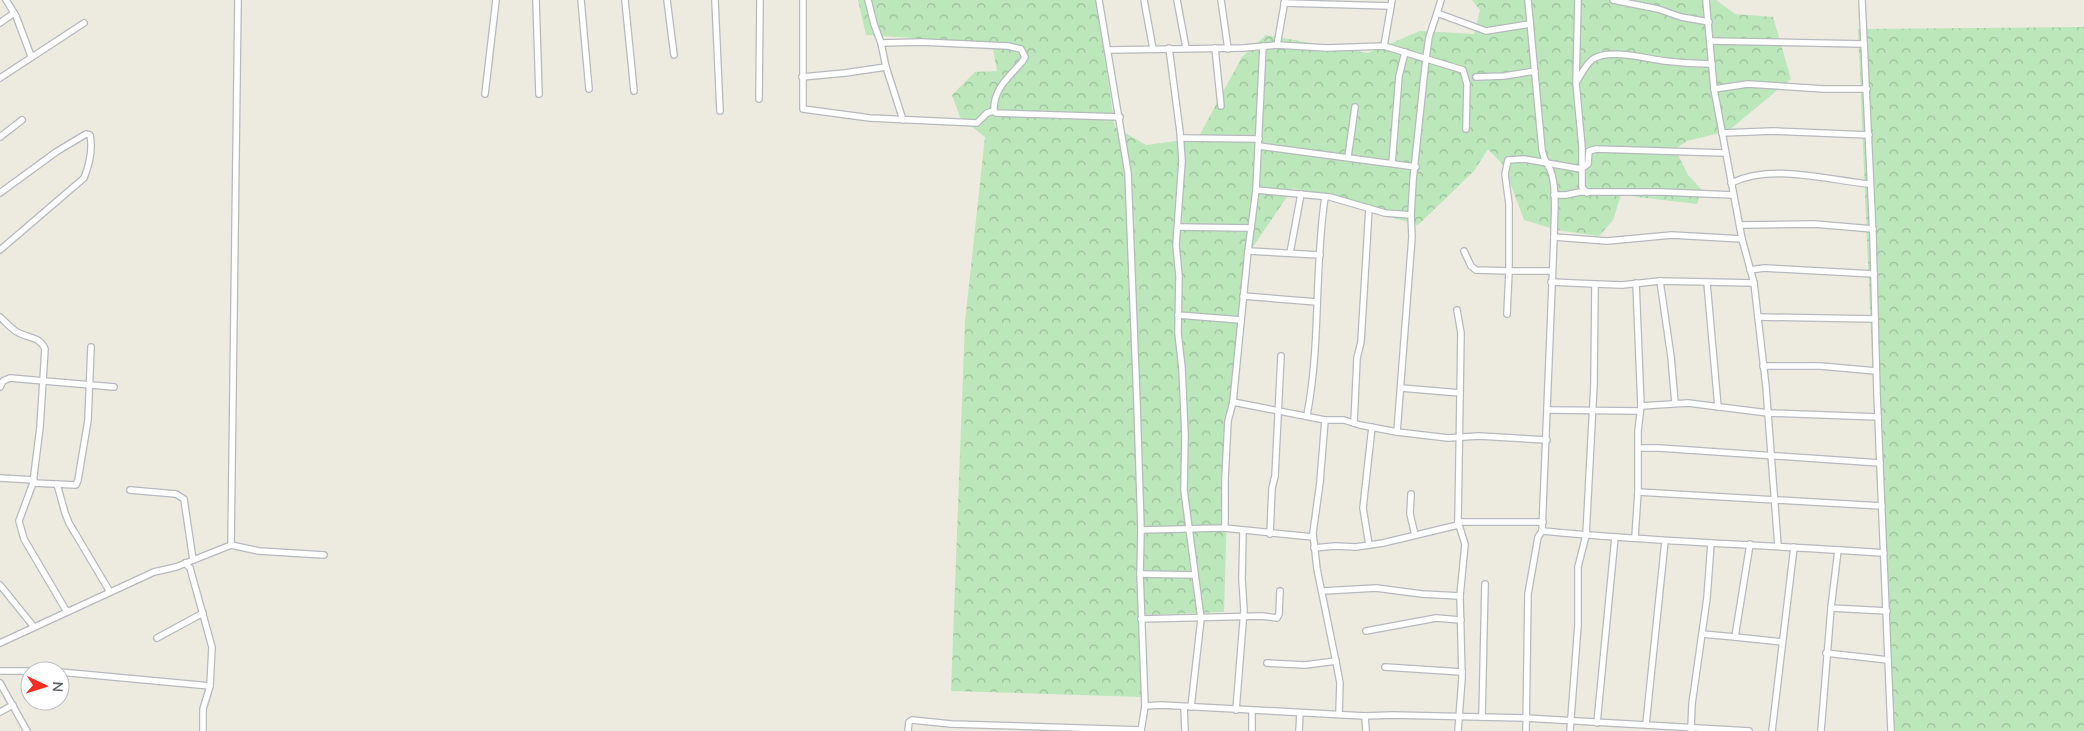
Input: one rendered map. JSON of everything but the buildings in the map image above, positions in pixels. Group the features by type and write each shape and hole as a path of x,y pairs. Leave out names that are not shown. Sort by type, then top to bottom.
{"street":[{"path":"6,0 14,13 31,56"},
{"path":"231,545 238,0"},
{"path":"485,94 496,0"},
{"path":"536,0 539,94"},
{"path":"581,0 589,89"},
{"path":"625,0 634,91"},
{"path":"667,0 674,55"},
{"path":"715,0 720,111"},
{"path":"759,99 760,0"},
{"path":"803,0 803,108 861,117 976,123 987,113 994,111 1048,116 1120,117"},
{"path":"868,0 903,120"},
{"path":"908,731 909,722 912,720 951,728 1141,730 1145,706 1141,620 1141,530 1128,173 1109,50 1099,0"},
{"path":"1144,0 1153,49"},
{"path":"1177,0 1186,48"},
{"path":"1221,0 1228,49"},
{"path":"1396,432 1412,237 1411,215 1426,58 1429,36 1441,0"},
{"path":"1526,731 1528,594 1537,540 1542,531 1543,522 1554,237 1554,195 1551,171 1545,163 1542,150 1528,0"},
{"path":"1578,0 1576,82 1582,147 1582,187 1587,193"},
{"path":"1613,0 1658,8 1681,17 1708,22"},
{"path":"1706,0 1714,90 1742,239 1754,283 1768,413 1778,546"},
{"path":"1862,0 1873,229 1876,371 1887,611 1890,731"},
{"path":"1278,45 1284,2 1391,3 1384,46"},
{"path":"0,22 14,13"},
{"path":"1437,13 1486,30 1530,24"},
{"path":"0,78 84,23"},
{"path":"1710,40 1864,44"},
{"path":"881,43 921,42 1008,46 1021,49 1025,57 998,90 995,96 994,111"},
{"path":"1109,50 1228,49 1278,45 1344,48 1384,46 1458,68 1465,73 1467,84 1466,129"},
{"path":"1224,528 1228,428 1233,402 1256,190 1263,46"},
{"path":"1169,48 1181,138 1182,161 1176,245 1179,276 1178,315 1185,436 1184,490 1201,619 1184,731"},
{"path":"1215,48 1221,106"},
{"path":"1392,163 1399,76 1405,52"},
{"path":"1576,82 1588,63 1602,55 1712,64"},
{"path":"802,77 886,67"},
{"path":"1476,77 1504,76 1535,71"},
{"path":"1714,90 1748,84 1824,89 1867,89"},
{"path":"1348,158 1355,107"},
{"path":"0,137 22,120"},
{"path":"1722,133 1774,131 1869,135"},
{"path":"0,193 56,152 86,134 90,135 92,142 90,163 84,178 0,250"},
{"path":"1181,138 1259,142 1348,158 1416,167"},
{"path":"1507,314 1509,204 1506,164 1510,159 1581,169 1588,164 1589,151 1596,149 1726,152"},
{"path":"1731,184 1753,174 1766,172 1870,184"},
{"path":"1256,190 1325,197 1385,213 1411,215"},
{"path":"1554,195 1662,192 1733,194"},
{"path":"1290,253 1301,194"},
{"path":"1308,415 1314,379 1321,221 1325,197"},
{"path":"1354,423 1357,358 1361,342 1369,208"},
{"path":"1740,225 1814,224 1873,229"},
{"path":"1178,227 1251,228"},
{"path":"1554,237 1607,242 1672,236 1742,239"},
{"path":"1248,251 1320,255"},
{"path":"1464,251 1471,266 1476,270 1552,271"},
{"path":"1750,270 1764,268 1874,274"},
{"path":"1551,282 1595,284 1660,281 1754,283"},
{"path":"1660,281 1671,357 1675,403"},
{"path":"1635,538 1640,409 1636,283"},
{"path":"1707,283 1718,406"},
{"path":"1570,731 1578,625 1578,567 1586,535 1592,411 1595,284"},
{"path":"1244,296 1318,302"},
{"path":"1457,310 1461,333 1458,524 1465,544 1460,596 1462,672 1461,716 1458,731"},
{"path":"1178,315 1241,320"},
{"path":"0,317 18,333 36,338 42,342 45,349 40,427 33,482 19,522 24,540 67,612"},
{"path":"1758,317 1875,319"},
{"path":"0,478 76,485 85,442 91,347"},
{"path":"1270,534 1282,356"},
{"path":"1763,366 1820,366 1876,371"},
{"path":"0,388 3,381 10,378 114,387"},
{"path":"1401,388 1460,393"},
{"path":"1233,402 1278,412 1308,415 1325,420 1344,420 1396,432 1459,438 1479,436 1547,440"},
{"path":"1548,410 1640,409 1675,403 1718,406 1768,413 1878,417"},
{"path":"1325,420 1313,537 1340,683 1339,713"},
{"path":"1369,545 1363,508 1372,428"},
{"path":"1639,448 1880,463"},
{"path":"57,484 69,523 110,592"},
{"path":"130,490 182,496 193,560"},
{"path":"1638,492 1882,506"},
{"path":"1411,494 1410,514 1415,535"},
{"path":"1314,548 1369,545 1458,524 1543,522"},
{"path":"1141,530 1224,528 1313,537"},
{"path":"1236,710 1243,617 1243,531"},
{"path":"1542,531 1665,541 1750,544 1884,553"},
{"path":"1597,723 1615,537"},
{"path":"1646,724 1665,541"},
{"path":"1691,729 1692,704 1702,634 1711,543"},
{"path":"1735,637 1750,544"},
{"path":"0,642 154,572 185,563 231,545 259,551 324,556"},
{"path":"1772,731 1794,548"},
{"path":"1820,731 1826,653 1838,550"},
{"path":"185,563 190,568 212,647 210,686 204,703 204,731"},
{"path":"1140,574 1195,575"},
{"path":"1482,716 1485,584"},
{"path":"0,585 34,627"},
{"path":"1322,591 1376,588 1422,594 1460,596"},
{"path":"1141,620 1279,617 1280,591"},
{"path":"1831,608 1887,611"},
{"path":"157,638 204,613"},
{"path":"1366,631 1436,618 1461,620"},
{"path":"1702,634 1782,642"},
{"path":"1826,653 1888,660"},
{"path":"1267,663 1305,665 1336,661"},
{"path":"1385,667 1462,672"},
{"path":"0,671 20,671"},
{"path":"70,673 210,686"},
{"path":"0,683 27,731"},
{"path":"0,712 13,705"},
{"path":"1145,706 1161,705 1252,711 1339,713 1365,716 1482,716 1597,723 1625,728 1646,724 1691,729 1748,731"},
{"path":"1252,711 1252,731"},
{"path":"1299,731 1300,713"},
{"path":"1365,716 1366,731"}],"green space":[{"path":"858,0 1096,0 1115,127 1146,145 1198,138 1242,57 1266,35 1368,53 1420,31 1474,34 1480,10 1472,0 1716,0 1735,14 1773,17 1791,79 1728,131 1687,141 1675,149 1688,175 1702,190 1697,204 1621,195 1613,220 1599,236 1557,230 1524,220 1504,166 1488,149 1474,171 1418,225 1293,188 1244,260 1230,414 1224,612 1142,615 1143,697 951,691 965,322 985,137 960,117 952,95 975,72 997,71 992,43 866,35"},
{"path":"2084,27 2084,731 1888,731 1858,29"}]}
